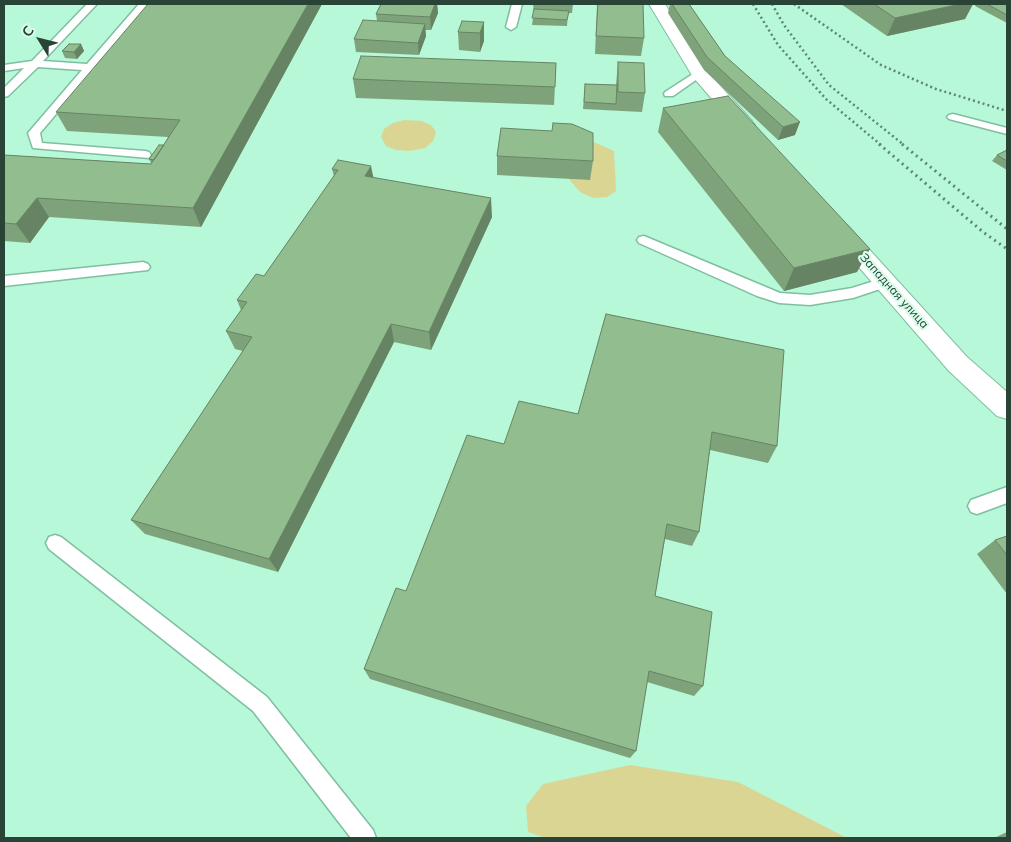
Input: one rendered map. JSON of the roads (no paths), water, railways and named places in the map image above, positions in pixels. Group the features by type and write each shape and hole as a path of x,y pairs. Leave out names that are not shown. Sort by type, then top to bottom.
{"street":[{"path":"657,4 699,73 758,140"},
{"name":"Западная улица","path":"823,212 958,364 1007,408"}],"lane":[{"path":"4,94 92,4"},
{"path":"144,4 88,67 34,133 37,146 145,155"},
{"path":"512,27 518,4"},
{"path":"4,68 35,64 88,67"},
{"path":"669,94 699,73"},
{"path":"953,117 1007,131"},
{"path":"644,240 779,298 810,300 853,293 887,282"},
{"path":"4,281 143,267"},
{"path":"977,506 1007,496"},
{"path":"55,543 260,704 365,838"}],"railway":[{"path":"753,4 778,45 826,99 881,145"},
{"path":"772,4 784,25 829,85 904,145"},
{"path":"794,4 881,65 936,89 1007,111"},
{"path":"879,144 983,232 1007,249"},
{"path":"902,144 1007,229"}]}
